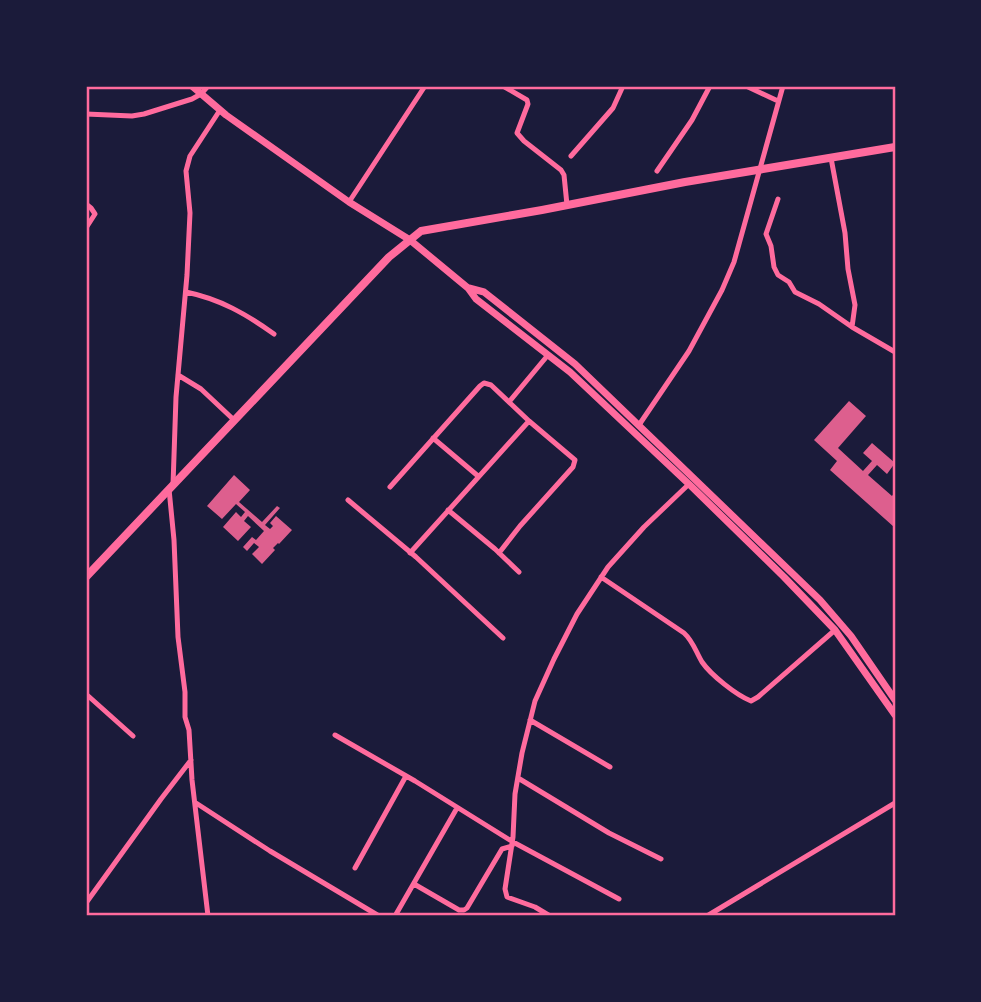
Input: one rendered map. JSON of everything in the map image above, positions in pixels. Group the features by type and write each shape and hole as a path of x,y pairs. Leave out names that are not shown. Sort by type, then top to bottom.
{"main road":[{"path":"86,577 388,257 421,231 685,181 895,147"}],"street":[{"path":"192,86 220,110 349,202 410,240 468,288 476,299 570,372 689,484 835,630 895,715"},
{"path":"86,114 144,114 192,99 208,86"},
{"path":"349,202 425,86"},
{"path":"503,86 527,100 528,104 517,133 561,170 564,175 567,205"},
{"path":"572,156 613,108 623,86"},
{"path":"657,171 692,120 710,86"},
{"path":"746,86 778,101"},
{"path":"639,425 689,351 734,262 783,86"},
{"path":"208,916 178,637 171,487 190,213 186,171 188,162 220,110"},
{"path":"831,158 855,305 852,327"},
{"path":"778,199 766,230 778,275 789,282 795,292 895,352"},
{"path":"86,204 95,214 86,228"},
{"path":"468,288 484,292 565,356 639,425 820,600 851,636 895,700"},
{"path":"186,292 203,295 241,312 274,334"},
{"path":"509,402 548,355"},
{"path":"178,375 201,389 234,420"},
{"path":"390,487 484,383 491,386 573,457 575,464 499,553"},
{"path":"410,553 529,421"},
{"path":"433,438 478,476"},
{"path":"550,916 505,894 515,794 535,701 577,614 608,567 644,527 689,484"},
{"path":"348,500 503,638"},
{"path":"448,510 519,572"},
{"path":"601,577 684,633 708,669 751,701 835,630"},
{"path":"86,694 133,736"},
{"path":"530,720 610,767"},
{"path":"335,735 406,776 512,844 619,900"},
{"path":"86,903 191,760"},
{"path":"355,868 406,776"},
{"path":"518,778 609,833 661,859"},
{"path":"196,803 379,916"},
{"path":"707,916 895,803"},
{"path":"395,916 457,808"},
{"path":"414,884 462,913 502,849 512,844"}],"building":[{"path":"849,401 866,416 838,448 863,471 872,461 863,453 872,443 895,463 887,474 877,465 868,475 892,496 895,492 894,527 830,470 837,461 814,440"},
{"path":"234,475 250,490 239,502 262,522 277,506 280,508 265,525 270,529 273,526 270,523 276,516 292,530 273,548 275,550 262,564 252,554 259,547 254,543 247,551 243,547 252,537 256,540 264,531 248,516 244,521 251,527 238,541 223,527 236,512 241,517 245,512 236,504 222,519 207,506"}]}
